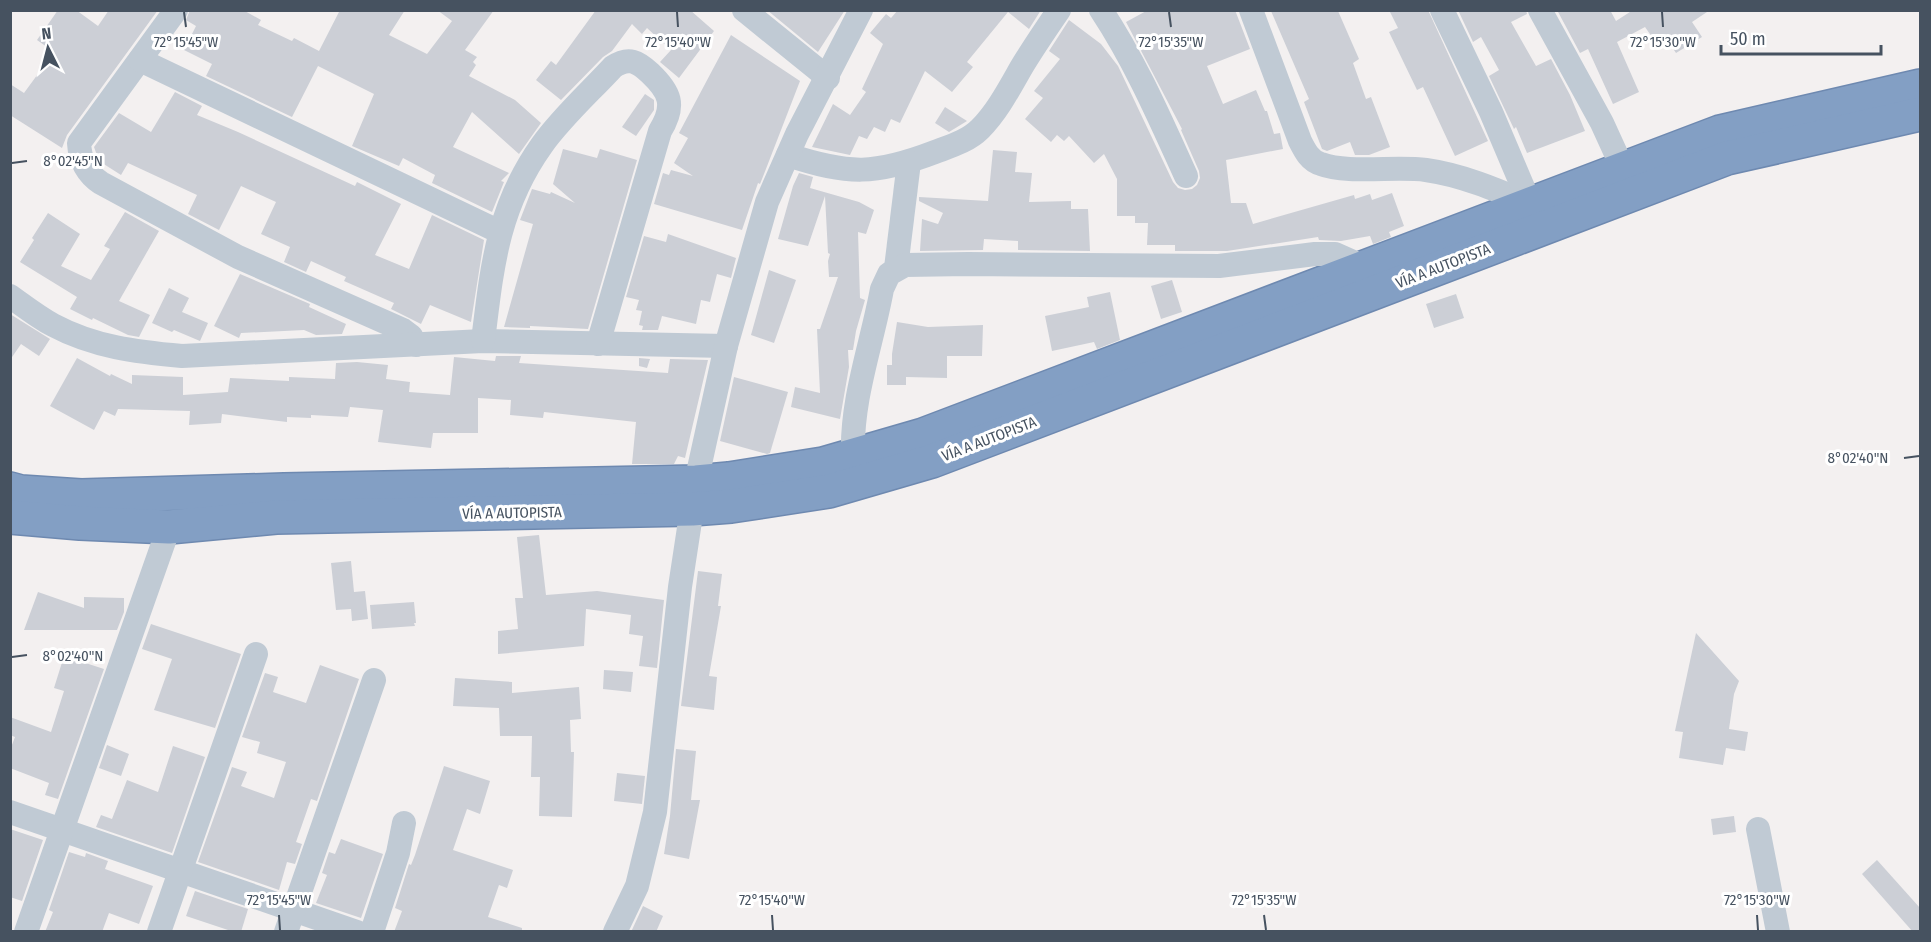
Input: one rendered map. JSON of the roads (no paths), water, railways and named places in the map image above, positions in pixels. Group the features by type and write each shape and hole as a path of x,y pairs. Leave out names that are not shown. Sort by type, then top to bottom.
{"highway":[{"name":"VÍA A AUTOPISTA","path":"10,517 169,527 276,517 694,496 729,479 823,464 923,435 1720,132 1920,86"},
{"name":"VÍA A AUTOPISTA","path":"10,489 21,492 81,496 284,490 694,496 731,506 829,491 932,461 1727,158 1920,114"}],"street":[{"path":"176,10 79,142 82,161 93,177 238,257 402,330 411,336 416,345"},
{"path":"744,10 828,78"},
{"path":"615,932 637,886 655,812 680,587 694,496 726,346 767,202 788,155 861,10"},
{"path":"788,155 849,171 879,169 909,162 964,141 979,130 998,106 1059,10"},
{"path":"1101,10 1121,40 1146,88 1186,176"},
{"path":"1251,10 1300,141 1308,155 1320,164 1344,168 1425,170 1459,177 1530,204"},
{"path":"1442,10 1491,112 1530,204"},
{"path":"1540,10 1602,123 1623,168"},
{"path":"140,60 500,232"},
{"path":"483,341 494,257 500,232 508,206 529,163 558,125 613,67 624,62 639,63 664,87 669,102 669,112 660,130 598,344"},
{"path":"896,268 909,162"},
{"path":"853,456 852,431 856,403 882,289 889,274 896,268 905,265 968,264 1219,266 1315,254 1335,254 1353,262 1359,269"},
{"path":"10,296 52,325 94,343 132,352 182,356 483,341 726,346"},
{"path":"26,932 169,527"},
{"path":"159,932 256,654"},
{"path":"290,921 374,680"},
{"path":"10,812 181,871 290,921 357,932"},
{"path":"372,932 398,854 404,823"},
{"path":"1758,829 1778,932"}]}
